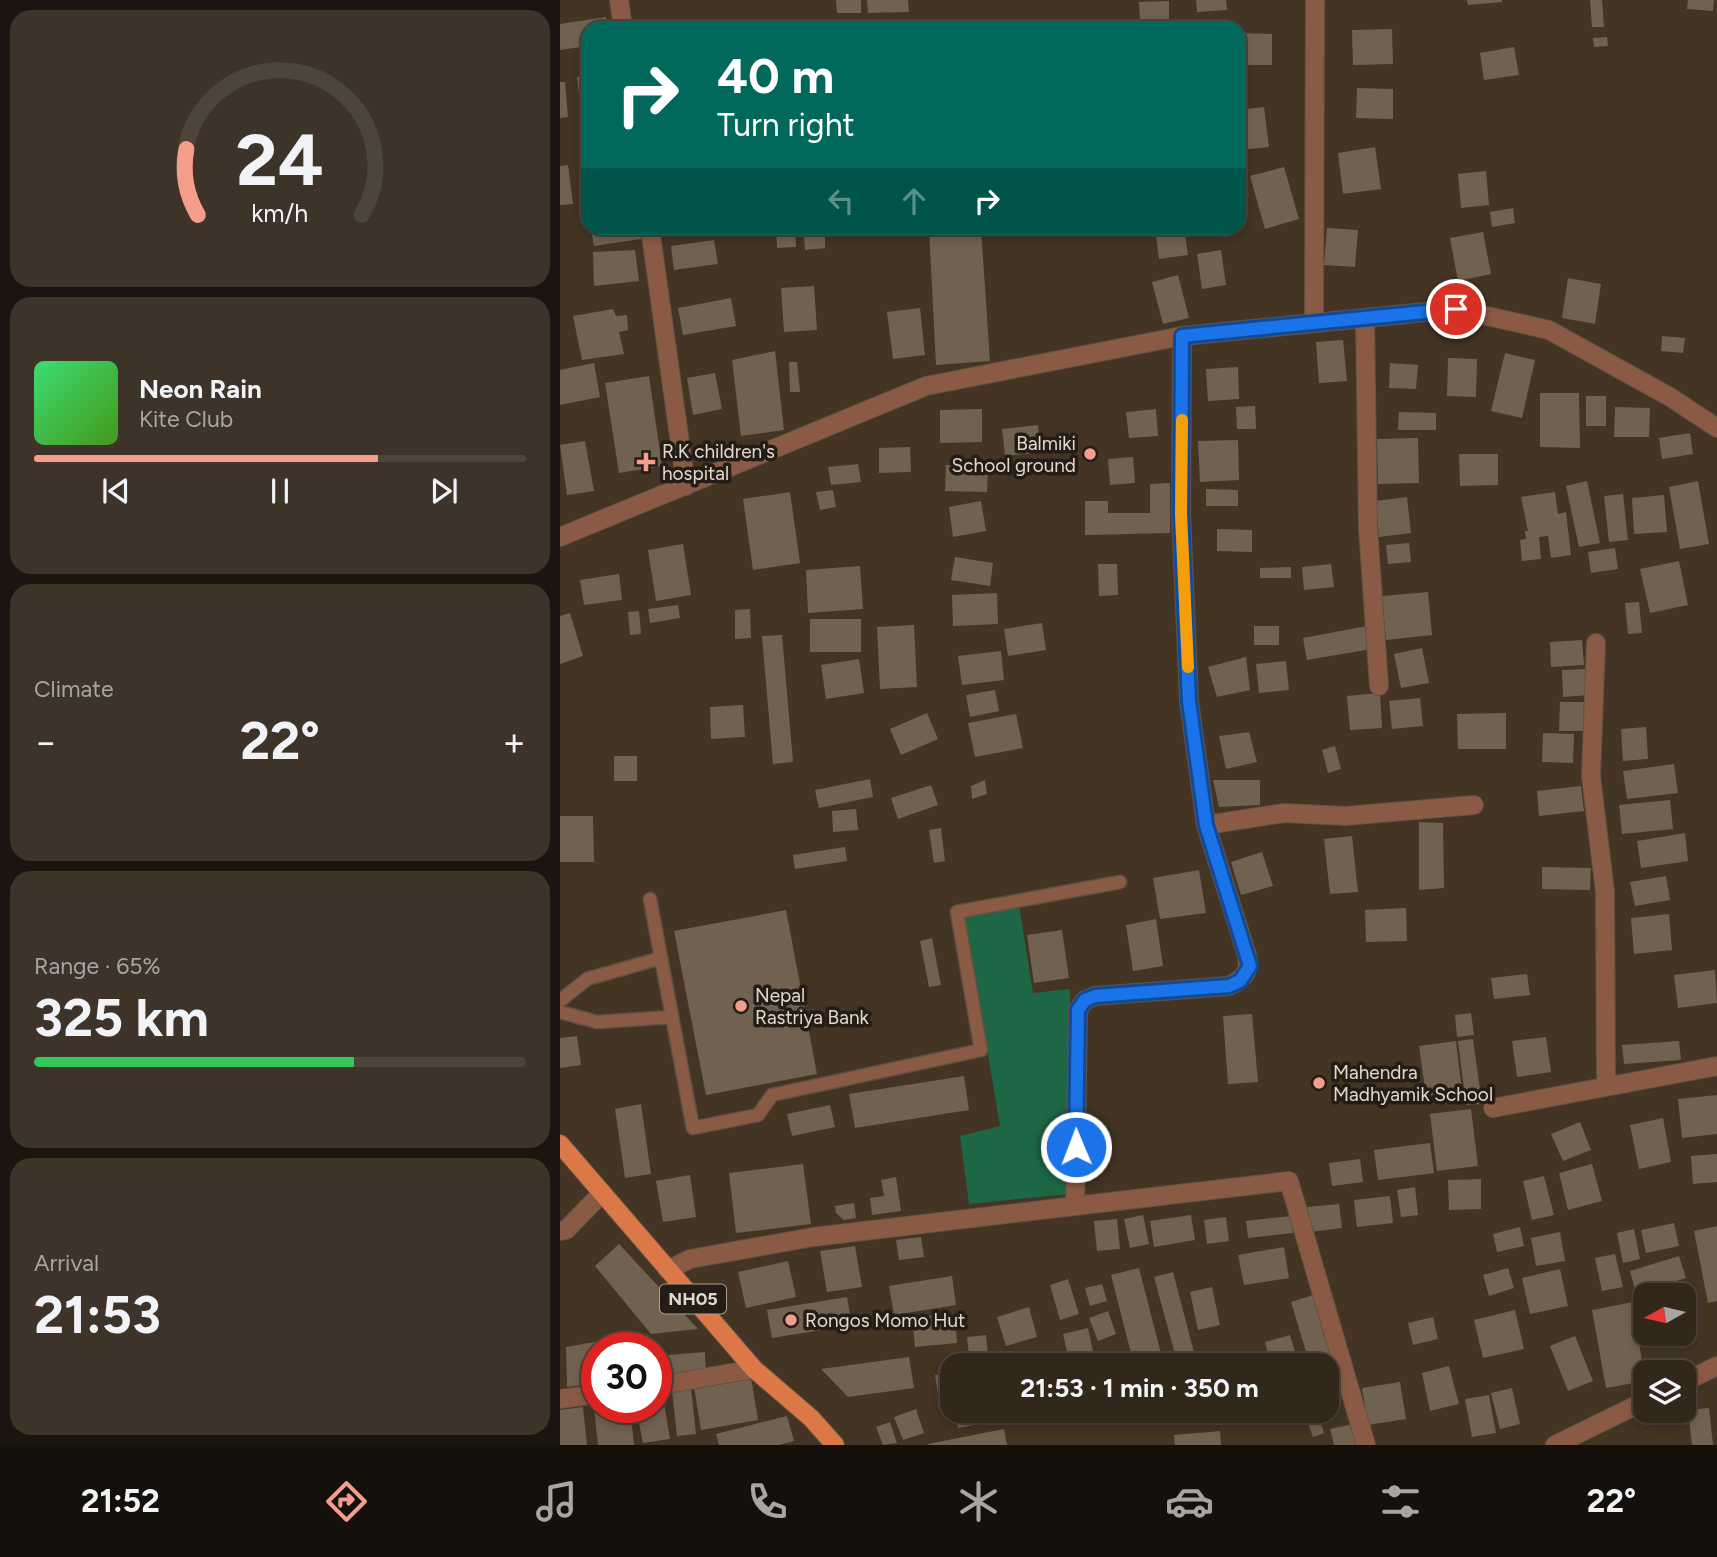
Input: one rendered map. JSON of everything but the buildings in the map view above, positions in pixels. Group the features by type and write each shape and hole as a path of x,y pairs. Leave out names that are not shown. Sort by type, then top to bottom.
{"main road":[{"name":"NH05","path":"560,1143 754,1369 811,1418 835,1445"}],"street":[{"path":"619,0 622,21"},
{"path":"1314,323 1315,0"},
{"path":"651,235 686,486"},
{"path":"560,537 926,386 1182,336 1456,309 1549,330 1670,397 1717,428"},
{"path":"1365,318 1368,528 1379,686"},
{"path":"1075,1206 1078,1010 1085,1000 1095,996 1229,986 1247,973 1247,952 1206,825 1189,701 1181,514 1182,336"},
{"path":"1596,643 1591,776 1605,892 1606,1086"},
{"path":"1206,825 1284,813 1346,816 1474,805"},
{"path":"1493,1108 1717,1066"},
{"path":"668,1270 690,1259 813,1237 1289,1181 1366,1445"},
{"path":"560,1231 566,1230 602,1193"},
{"path":"1696,1376 1717,1366"},
{"path":"672,1383 754,1369"},
{"path":"560,1399 581,1396"},
{"path":"1555,1445 1633,1407"}],"lane":[{"path":"650,899 693,1128 758,1115 772,1096 981,1050 957,912 1120,882"},
{"path":"560,1001 587,979 661,958"},
{"path":"560,1012 597,1022 672,1017"}],"green space":[{"path":"1019,905 1033,993 1070,989 1069,1194 969,1204 960,1136 1000,1126 965,917"}],"slow traffic":[{"path":"1182,420 1181,514 1188,667"}],"place":[{"name":"Balmiki School ground","path":"1090,454"},
{"name":"R.K children's hospital","path":"646,462"},
{"name":"Nepal Rastriya Bank","path":"741,1006"},
{"name":"Mahendra Madhyamik School","path":"1319,1083"},
{"name":"Rongos Momo Hut","path":"791,1320"}],"route":[{"path":"1076,1147 1078,1010 1085,1000 1095,996 1229,986 1240,981 1250,966 1206,825 1189,701 1181,514 1182,336 1456,309"}]}
